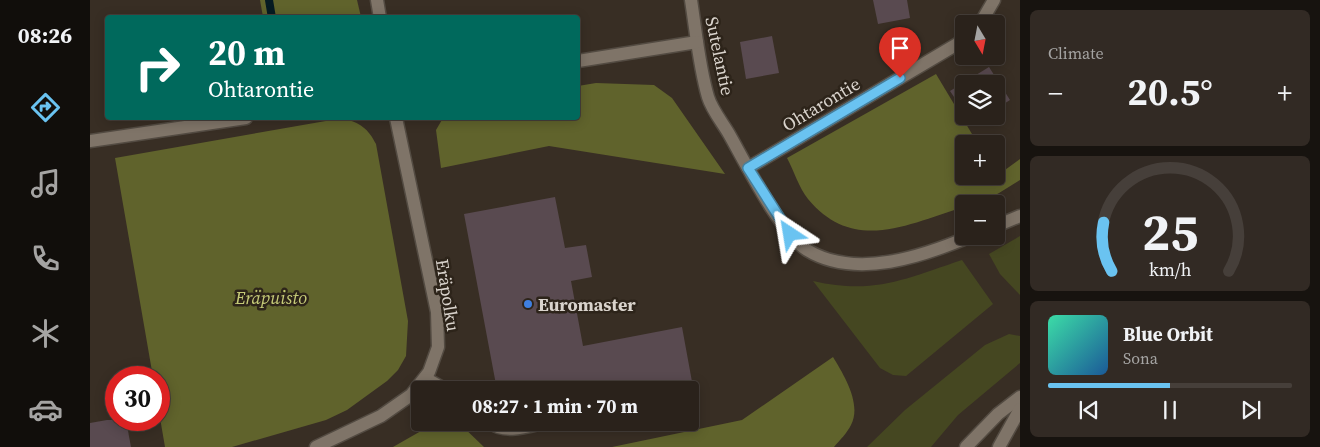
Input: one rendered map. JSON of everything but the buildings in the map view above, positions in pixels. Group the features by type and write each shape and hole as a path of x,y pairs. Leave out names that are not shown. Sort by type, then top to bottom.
{"street":[{"path":"377,0 380,15"},
{"name":"Sutelantie","path":"691,0 697,42 709,99 748,168 790,234 807,250 832,259 856,263 914,258 955,242"},
{"path":"985,15 994,0"},
{"path":"580,61 697,42"},
{"name":"Ohtarontie","path":"748,168 955,45"},
{"path":"90,141 232,120"},
{"name":"Eräpolku","path":"316,447 381,416 411,395 429,372 438,347 437,312 396,120"},
{"path":"1005,222 1020,216"},
{"path":"425,378 430,381"},
{"path":"966,447 998,414 1020,397"},
{"path":"999,447 1020,409"}],"green space":[{"path":"260,0 357,0 361,15 263,15"},
{"path":"936,74 955,106 955,125 967,125 973,135 955,135 955,185 1005,185 1005,170 1020,159 1020,180 994,195 955,195 955,210 922,221 882,230 863,230 844,226 826,216 808,199 799,185 787,158"},
{"path":"596,83 654,85 672,98 725,174 549,146 441,168 436,130 442,120 580,120 580,86"},
{"name":"Eräpuisto","path":"332,120 348,120 363,127 376,144 408,321 406,356 398,370 387,381 347,410 326,420 232,447 165,447 162,431 170,431 170,366 151,366 115,158"},
{"path":"1020,236 1020,295 1000,274 989,254"},
{"path":"962,260 993,304 906,376 893,375 880,368 813,281 835,285 872,286 906,279"},
{"path":"1009,334 1020,336 1020,363 958,415 931,447 867,447 905,410 985,345"},
{"path":"833,357 842,372 853,399 854,417 851,425 834,447 612,447 689,431 699,431 699,429 742,420"},
{"path":"421,431 467,431 484,447 393,447"}],"waterway":[{"path":"269,0 272,15"}],"place":[{"name":"Euromaster","path":"528,304"}],"route":[{"path":"790,234 748,168 900,78"}]}
